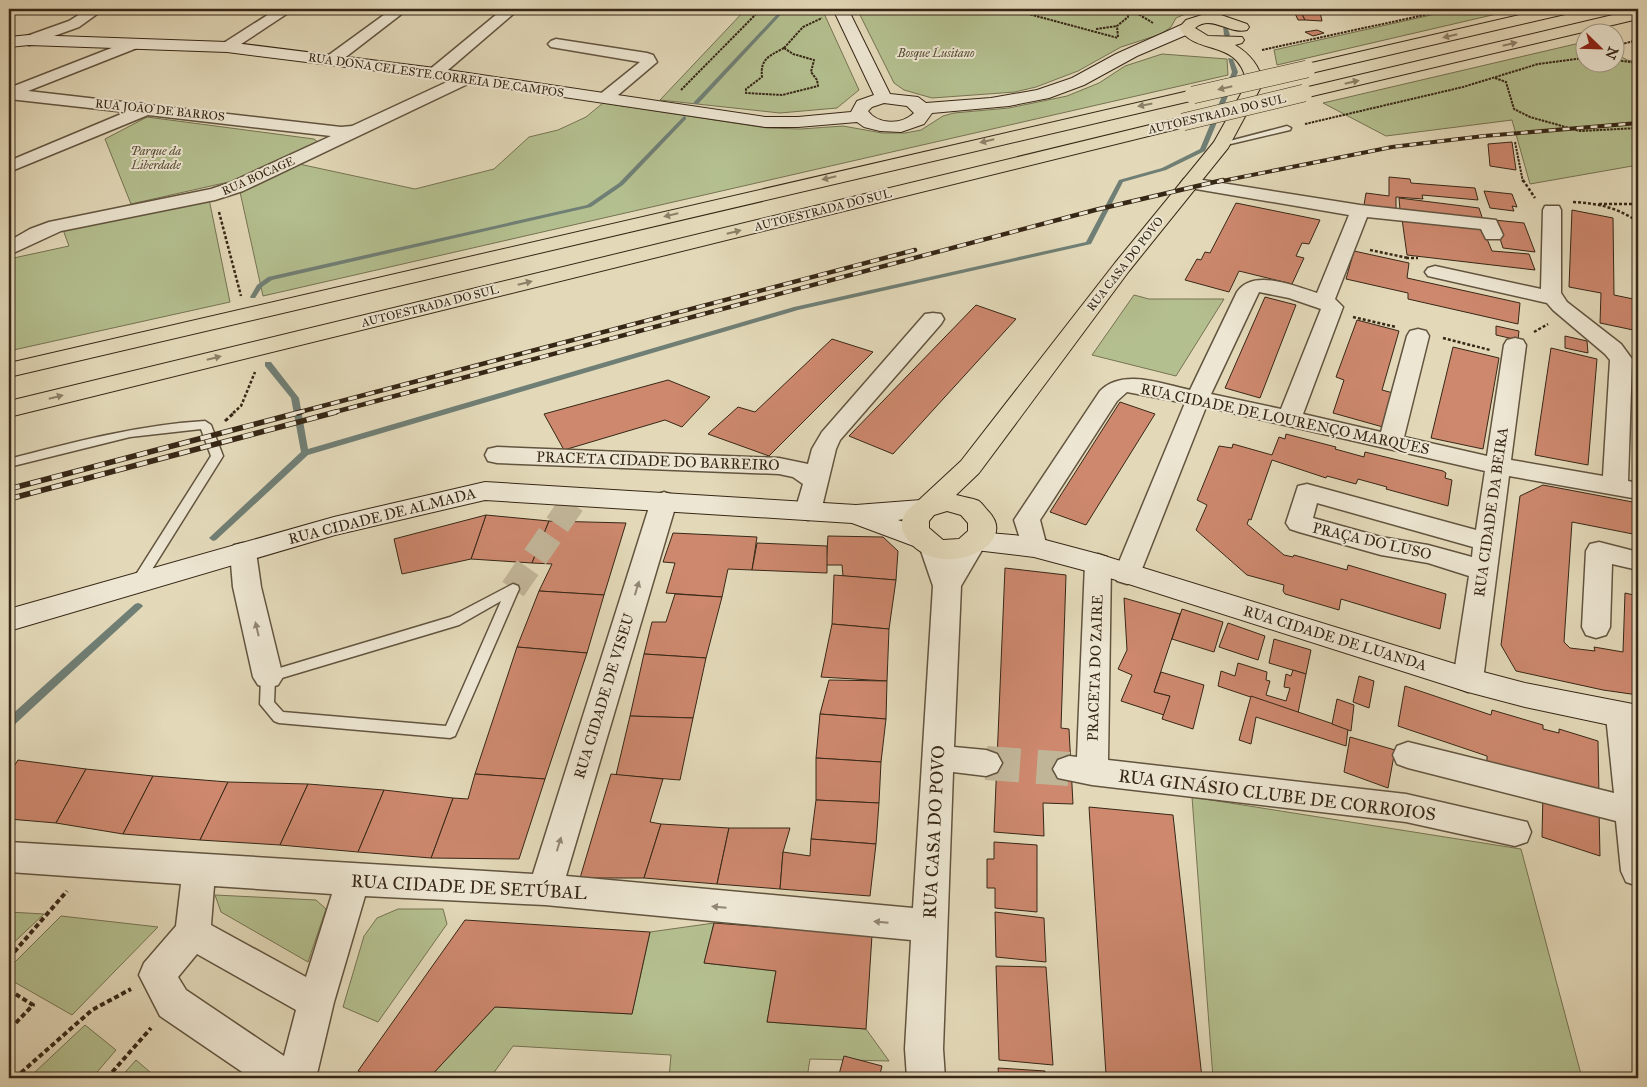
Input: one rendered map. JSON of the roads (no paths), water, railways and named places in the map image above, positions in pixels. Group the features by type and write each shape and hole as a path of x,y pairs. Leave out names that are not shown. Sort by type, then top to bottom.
{"main road":[{"path":"1187,28 1189,24 1226,9"},
{"name":"RUA CASA DO POVO","path":"926,507 970,467 1122,267 1222,144 1256,84 1255,74 1242,39 1236,9"},
{"name":"AUTOESTRADA DO SUL","path":"9,370 1130,108 1565,9"},
{"name":"AUTOESTRADA DO SUL","path":"9,408 1183,122 1638,14"},
{"path":"1202,20 1228,22 1242,39"},
{"name":"RUA CASA DO POVO","path":"1187,28 1193,35 1213,41 1242,39"},
{"name":"RUA CASA DO POVO","path":"970,467 974,528"},
{"path":"947,502 974,528 955,551 926,543 913,524 916,516 926,507 947,502"}],"street":[{"path":"29,40 74,24 97,9"},
{"path":"227,47 287,9"},
{"path":"332,60 401,9"},
{"path":"434,73 512,9"},
{"path":"840,9 884,98"},
{"path":"922,109 921,118 906,125 884,126 874,124 861,116 861,106 866,102 884,98 912,101 922,109 999,102 1041,95 1081,80 1132,52 1162,42 1187,28"},
{"name":"RUA DONA CELESTE CORREIA DE CAMPOS","path":"9,42 29,40 227,47 434,73 764,122 798,122 861,116"},
{"path":"1162,42 1213,41"},
{"path":"9,94 132,44"},
{"path":"556,44 647,58 649,62 605,98"},
{"name":"RUA BOCAGE","path":"9,249 37,233 56,226 215,194 236,187 468,78"},
{"name":"RUA JOÃO DE BARROS","path":"9,94 311,127 341,132 356,130"},
{"path":"9,168 146,109"},
{"path":"311,127 327,135 329,139 322,147"},
{"path":"1190,183 1360,211 1489,224 1493,235"},
{"path":"1549,208 1551,293 1560,305 1613,349 1622,359 1627,488"},
{"path":"1324,301 1345,244 1360,211"},
{"path":"1435,272 1560,305"},
{"path":"1127,574 1198,398 1248,290 1262,286 1324,301 1332,307 1289,420"},
{"path":"808,511 830,437 933,319"},
{"path":"1390,443 1418,336"},
{"name":"RUA CIDADE DA BEIRA","path":"1468,680 1515,345"},
{"name":"RUA CIDADE DE LOURENÇO MARQUES","path":"1034,547 1027,520 1108,396 1116,388 1126,385 1198,398 1498,466 1627,488"},
{"name":"PRACETA CIDADE DO BARREIRO","path":"496,455 779,466 800,470 816,481"},
{"name":"RUA CIDADE DE ALMADA","path":"9,620 376,515 485,491 856,514 926,507"},
{"name":"PRAÇA DO LUSO","path":"1483,570 1428,554 1381,546 1299,524 1307,492 1487,542"},
{"name":"RUA CIDADE DE VISEU","path":"545,890 664,501"},
{"name":"RUA CIDADE DE ALMADA","path":"856,514 926,543"},
{"name":"RUA CIDADE DE LUANDA","path":"974,528 1034,547 1098,564 1468,680 1524,695 1630,717"},
{"name":"RUA CASA DO POVO","path":"926,1078 924,1048 929,926 947,586 974,528"},
{"name":"RUA CASA DO POVO","path":"926,543 947,586"},
{"path":"1596,627 1599,551 1638,561"},
{"path":"243,552 247,587 268,677"},
{"name":"PRACETA DO ZAIRE","path":"1080,770 1098,564"},
{"path":"1630,717 1631,811 1638,871"},
{"path":"1408,755 1631,811"},
{"path":"938,758 986,762"},
{"name":"RUA GINÁSIO CLUBE DE CORROIOS","path":"1080,770 1406,808 1515,832"},
{"name":"RUA CIDADE DE SETÚBAL","path":"9,857 90,864 545,890 929,926"},
{"path":"199,870 194,932 165,989 284,1078"},
{"path":"297,1078 316,1002 353,880"},
{"path":"194,932 316,1002"}],"lane":[{"path":"1222,144 1287,128"},
{"path":"9,463 92,440 176,426 205,425 217,456 136,584"},
{"path":"513,589 450,732 279,717 266,704 268,677 454,621 513,589"}],"waterway":[{"path":"696,103 784,9"},
{"path":"1225,26 1227,35"},
{"path":"305,453 796,308 1089,243 1121,181 1164,169 1203,150 1235,72 1230,59"},
{"path":"253,297 259,286 270,278 589,206 621,184 684,118"},
{"path":"268,364 295,398 305,453"},
{"path":"213,538 305,453"},
{"path":"9,723 138,606"}],"tunnel":[{"path":"513,589 577,496"},
{"path":"986,763 1069,769"}],"railway":[{"path":"1217,182 1392,147 1484,136 1638,123"},
{"path":"331,413 1095,210 1223,180"},
{"path":"296,413 915,250"},
{"path":"9,489 301,412"},
{"path":"9,499 336,412"}],"park label":[{"name":"Bosque Lusitano","path":"936,53"},
{"name":"Parque da Liberdade","path":"156,158"}]}
